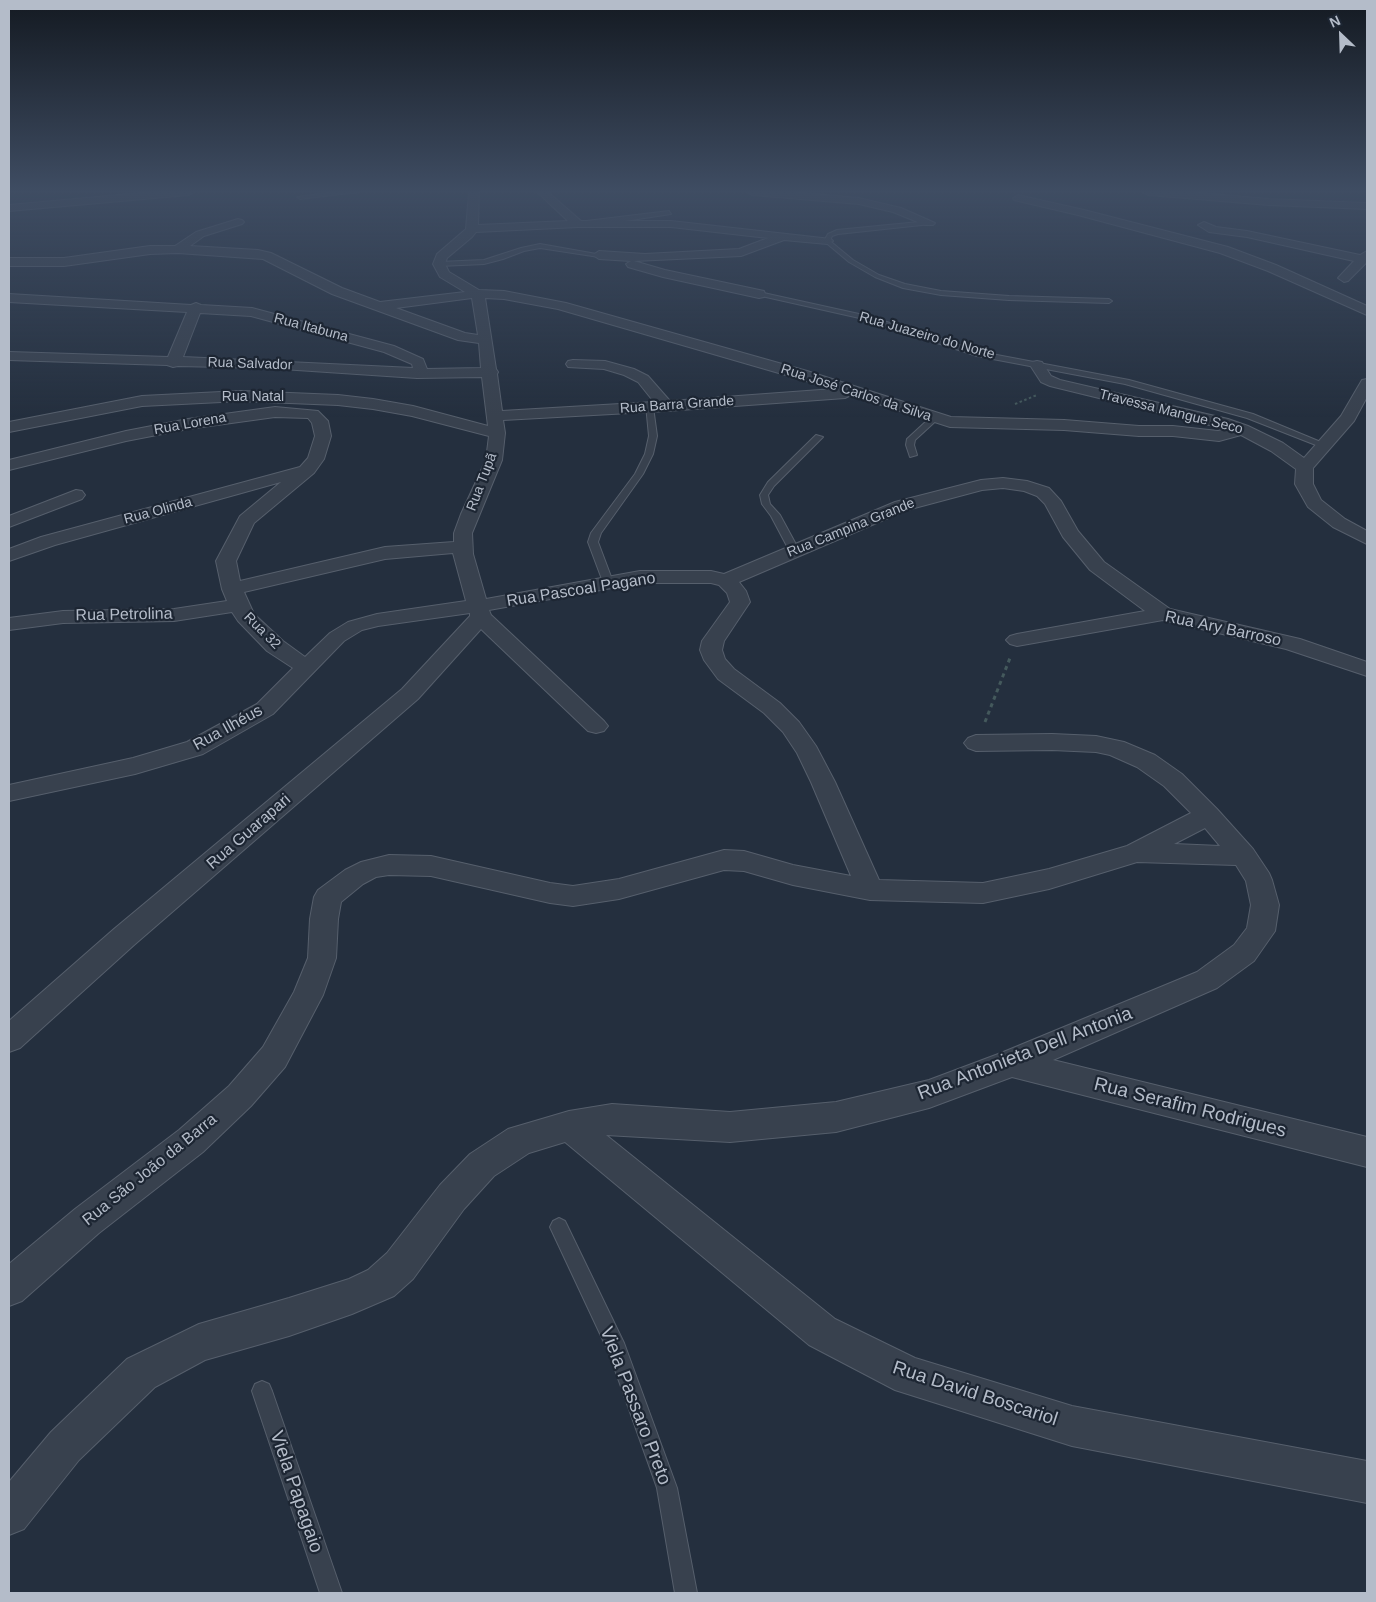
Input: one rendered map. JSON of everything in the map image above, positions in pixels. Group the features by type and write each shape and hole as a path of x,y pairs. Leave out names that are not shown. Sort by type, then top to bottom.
{"street":[{"path":"288,267 336,291 463,337 486,340"},
{"path":"440,267 444,274 477,294"},
{"name":"Rua Juazeiro do Norte","path":"641,267 759,294"},
{"path":"1268,267 1367,311"},
{"path":"1344,278 1355,267"},
{"name":"Rua José Carlos da Silva","path":"380,306 477,294 504,295 561,306 858,392 935,418 966,424 1064,425 1139,431 1173,431 1219,436 1242,429"},
{"name":"Rua Tupã","path":"477,294 480,300 491,372 497,433 494,460 463,533 463,547 469,581 480,611 596,726"},
{"name":"Rua Itabuna","path":"9,298 196,307 252,312 290,324 363,341 410,358 418,362 420,368 417,374"},
{"path":"173,363 196,307"},
{"name":"Rua Salvador","path":"9,356 298,366 417,374 491,372"},
{"path":"573,364 605,365 629,372 643,379 666,406"},
{"name":"Travessa Mangue Seco","path":"1037,365 1046,379 1055,383 1228,424 1242,429 1277,447 1306,467"},
{"path":"276,396 298,366"},
{"path":"1367,383 1348,418 1306,467 1304,484 1314,503 1339,523 1367,538"},
{"name":"Rua Barra Grande","path":"496,416 858,392"},
{"name":"Rua Natal","path":"9,427 142,401 223,396 276,396 373,404 413,411 497,433"},
{"name":"Rua Lorena","path":"9,465 126,436 188,424 274,412 298,412 312,414 320,421 323,436 316,459 308,469"},
{"name":"Rua Olinda","path":"9,555 48,541 308,469"},
{"name":"Rua 32","path":"306,667 275,646 245,617 236,597 226,561 246,520 308,469"},
{"name":"Rua Campina Grande","path":"726,580 901,506 952,491 980,485 1004,483 1026,486 1043,492 1052,501 1070,532 1097,566 1163,614"},
{"path":"9,522 76,496"},
{"name":"Rua Petrolina","path":"9,624 63,617 174,615 386,553 463,547"},
{"name":"Rua Pascoal Pagano","path":"480,611 608,582 640,577 711,577 726,580"},
{"path":"726,580 736,591 740,602 713,641 711,650 715,660 726,674 772,708 791,727 808,752 870,890"},
{"name":"Rua Ilhéus","path":"9,793 135,766 195,748 265,709 337,637 355,626 378,620 480,611"},
{"name":"Rua Guarapari","path":"9,1038 124,937 361,738 410,694 480,611"},
{"name":"Rua Ary Barroso","path":"1017,640 1163,614 1292,644 1364,671"},
{"name":"Rua Antonieta Dell Antonia","path":"9,1514 65,1446 141,1373 199,1343 289,1317 352,1296 381,1283 400,1266 452,1197 482,1165 520,1140 569,1126 612,1119 730,1127 836,1117 929,1094 1012,1063 1207,980 1244,953 1261,931 1264,905 1259,880 1244,856 1208,814 1173,780 1146,761 1116,748 1096,744 1052,742 976,743"},
{"name":"Rua São João da Barra","path":"9,1288 87,1221 191,1141 240,1096 274,1057 308,995 322,958 324,919 328,897 354,877 370,869 389,865 431,866 550,893 573,896 619,889 724,860 744,861 792,875 870,890 983,893 1049,879 1136,853 1208,814"},
{"name":"Rua São João da Barra","path":"1136,853 1244,856"},
{"name":"Rua Serafim Rodrigues","path":"1012,1063 1367,1152"},
{"name":"Rua David Boscariol","path":"569,1126 822,1332 908,1376 1072,1426 1367,1482"}],"lane":[{"path":"860,267 902,286 941,293 1009,298 1109,301"},
{"name":"Rua Juazeiro do Norte","path":"759,294 866,317 980,354 1110,378 1224,408 1324,445"},
{"path":"608,582 594,542 596,532 639,474 649,454 653,436 649,407"},
{"path":"913,455 910,438 935,418"},
{"path":"794,550 776,515 766,504 764,495 771,484 819,437"},
{"name":"Viela Passaro Preto","path":"559,1227 617,1350 667,1488 686,1593"},
{"name":"Viela Papagaio","path":"262,1391 331,1593"}],"path":[{"path":"976,743 1017,640"}]}
